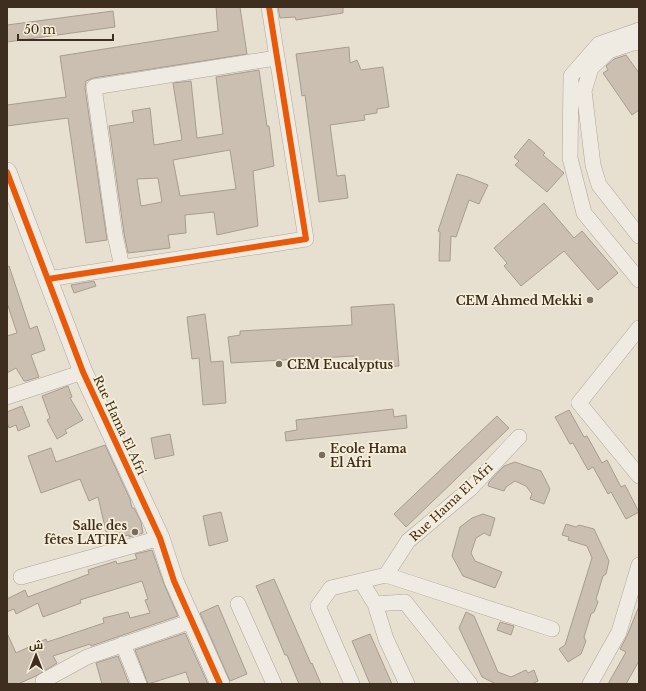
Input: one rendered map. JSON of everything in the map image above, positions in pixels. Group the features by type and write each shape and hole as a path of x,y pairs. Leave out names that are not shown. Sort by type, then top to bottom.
{"street":[{"path":"48,279 306,239 269,7"},
{"path":"639,30 599,44 571,76 570,158 584,213 639,280"},
{"path":"639,43 633,43 609,51 591,68 584,91 593,165 599,185 639,236"},
{"path":"122,267 115,234 94,86 276,58"},
{"name":"Rue Hama El Afri","path":"7,172 83,372 160,538 174,581 220,684"},
{"path":"639,328 578,403 639,476"},
{"path":"7,397 83,372"},
{"name":"Rue Hama El Afri","path":"386,575 408,541 470,488 519,437"},
{"path":"21,577 160,538"},
{"path":"590,684 619,632 639,565"},
{"path":"352,684 318,606 331,588 386,575 552,629"},
{"path":"362,581 375,604 386,639 407,684"},
{"path":"375,604 405,602 470,684"},
{"path":"238,604 274,684"},
{"path":"44,684 43,681 87,656 192,621"},
{"path":"123,644 139,684"}],"building":[{"path":"216,7 240,7 247,54 93,78 86,81 85,88 107,240 86,243 68,118 7,126 7,105 66,97 60,56 218,31"},
{"path":"278,7 343,7 343,13 296,20 295,17 280,18"},
{"path":"113,11 115,27 7,42 7,25"},
{"path":"349,47 350,63 357,60 361,70 383,67 389,107 377,109 377,113 364,115 365,120 330,125 337,176 345,175 348,198 319,202 305,95 302,96 296,54"},
{"path":"626,55 639,73 639,110 632,115 603,73 608,70 606,66 614,59"},
{"path":"259,70 267,126 269,126 274,166 253,171 258,226 217,235 214,212 185,215 186,233 168,235 170,248 128,253 109,126 134,122 132,111 150,108 154,145 182,140 173,83 191,81 197,138 223,134 216,77","holes":["230,150 236,189 180,196 173,160","158,178 162,202 141,206 137,179"]},
{"path":"529,139 545,153 543,155 564,173 547,192 515,165 519,161 514,157"},
{"path":"457,174 488,185 479,204 469,200 456,237 451,236 450,261 439,261 440,232 438,231"},
{"path":"544,203 574,238 582,231 618,273 598,290 564,251 521,286 504,266 507,263 494,248"},
{"path":"9,266 30,329 37,326 45,350 31,355 39,377 26,381 24,381 16,368 7,373 7,336 17,333 7,303 7,267"},
{"path":"94,281 96,286 74,293 71,285"},
{"path":"394,304 399,366 355,369 354,356 231,363 228,337 240,335 240,331 352,325 351,307"},
{"path":"205,314 211,362 223,361 226,403 203,405 199,358 192,359 187,317"},
{"path":"68,386 72,397 70,398 83,420 65,430 67,433 57,439 47,420 50,418 42,396"},
{"path":"22,406 30,426 18,431 16,425 9,428 7,422 7,412"},
{"path":"393,409 394,417 406,415 407,428 286,441 285,432 297,430 296,420"},
{"path":"569,410 584,437 587,436 602,463 607,460 621,487 625,485 639,512 626,519 611,492 608,494 593,467 588,470 573,443 570,444 555,417"},
{"path":"497,416 509,428 406,527 394,514"},
{"path":"170,434 174,455 155,459 151,438"},
{"path":"105,445 130,499 132,508 134,508 141,522 143,533 108,540 98,497 89,501 80,479 41,493 28,456 51,448 56,462"},
{"path":"515,462 541,471 550,489 544,504 530,499 532,494 526,486 515,481 506,487 504,491 488,486 489,482 504,466"},
{"path":"221,512 228,541 209,546 203,516"},
{"path":"483,514 495,518 490,536 484,533 476,538 471,553 475,561 502,572 495,588 463,576 452,556 460,527 472,518"},
{"path":"566,524 576,527 579,525 594,529 609,561 606,574 603,576 596,599 598,602 594,612 591,614 584,637 586,641 581,654 568,662 559,649 565,645 592,558 587,546 568,540 569,537 562,535"},
{"path":"152,550 164,584 178,616 91,646 90,644 53,656 57,663 36,676 18,684 7,684 7,633 16,653 46,639 47,642 104,623 103,618 128,612 130,618 150,613 145,600 148,599 142,581 80,600 81,603 43,617 38,603 16,614 14,609 7,612 7,599 25,590 28,597 89,574 88,570 116,561 117,564 137,559 135,554"},
{"path":"274,579 321,684 299,684 287,655 285,655 256,586"},
{"path":"218,605 247,674 230,681 200,613"},
{"path":"639,606 639,661 626,684 608,684 626,652 620,649"},
{"path":"466,612 474,616 498,672 511,677 526,670 528,673 534,670 538,681 532,684 496,684 482,677 459,628"},
{"path":"500,622 514,626 511,635 497,630"},
{"path":"185,633 208,684 190,684 186,672 148,684 135,650"},
{"path":"370,634 392,684 370,684 352,641"},
{"path":"118,656 129,684 102,684 96,663"}],"cycle path":[{"path":"48,279 306,239 269,7"},
{"path":"7,172 83,372 160,538 174,581 220,684"}],"place":[{"name":"CEM Ahmed Mekki","path":"590,300"},
{"name":"CEM Eucalyptus","path":"279,364"},
{"name":"Ecole Hama El Afri","path":"322,455"},
{"name":"Salle des fêtes LATIFA","path":"135,532"}]}
